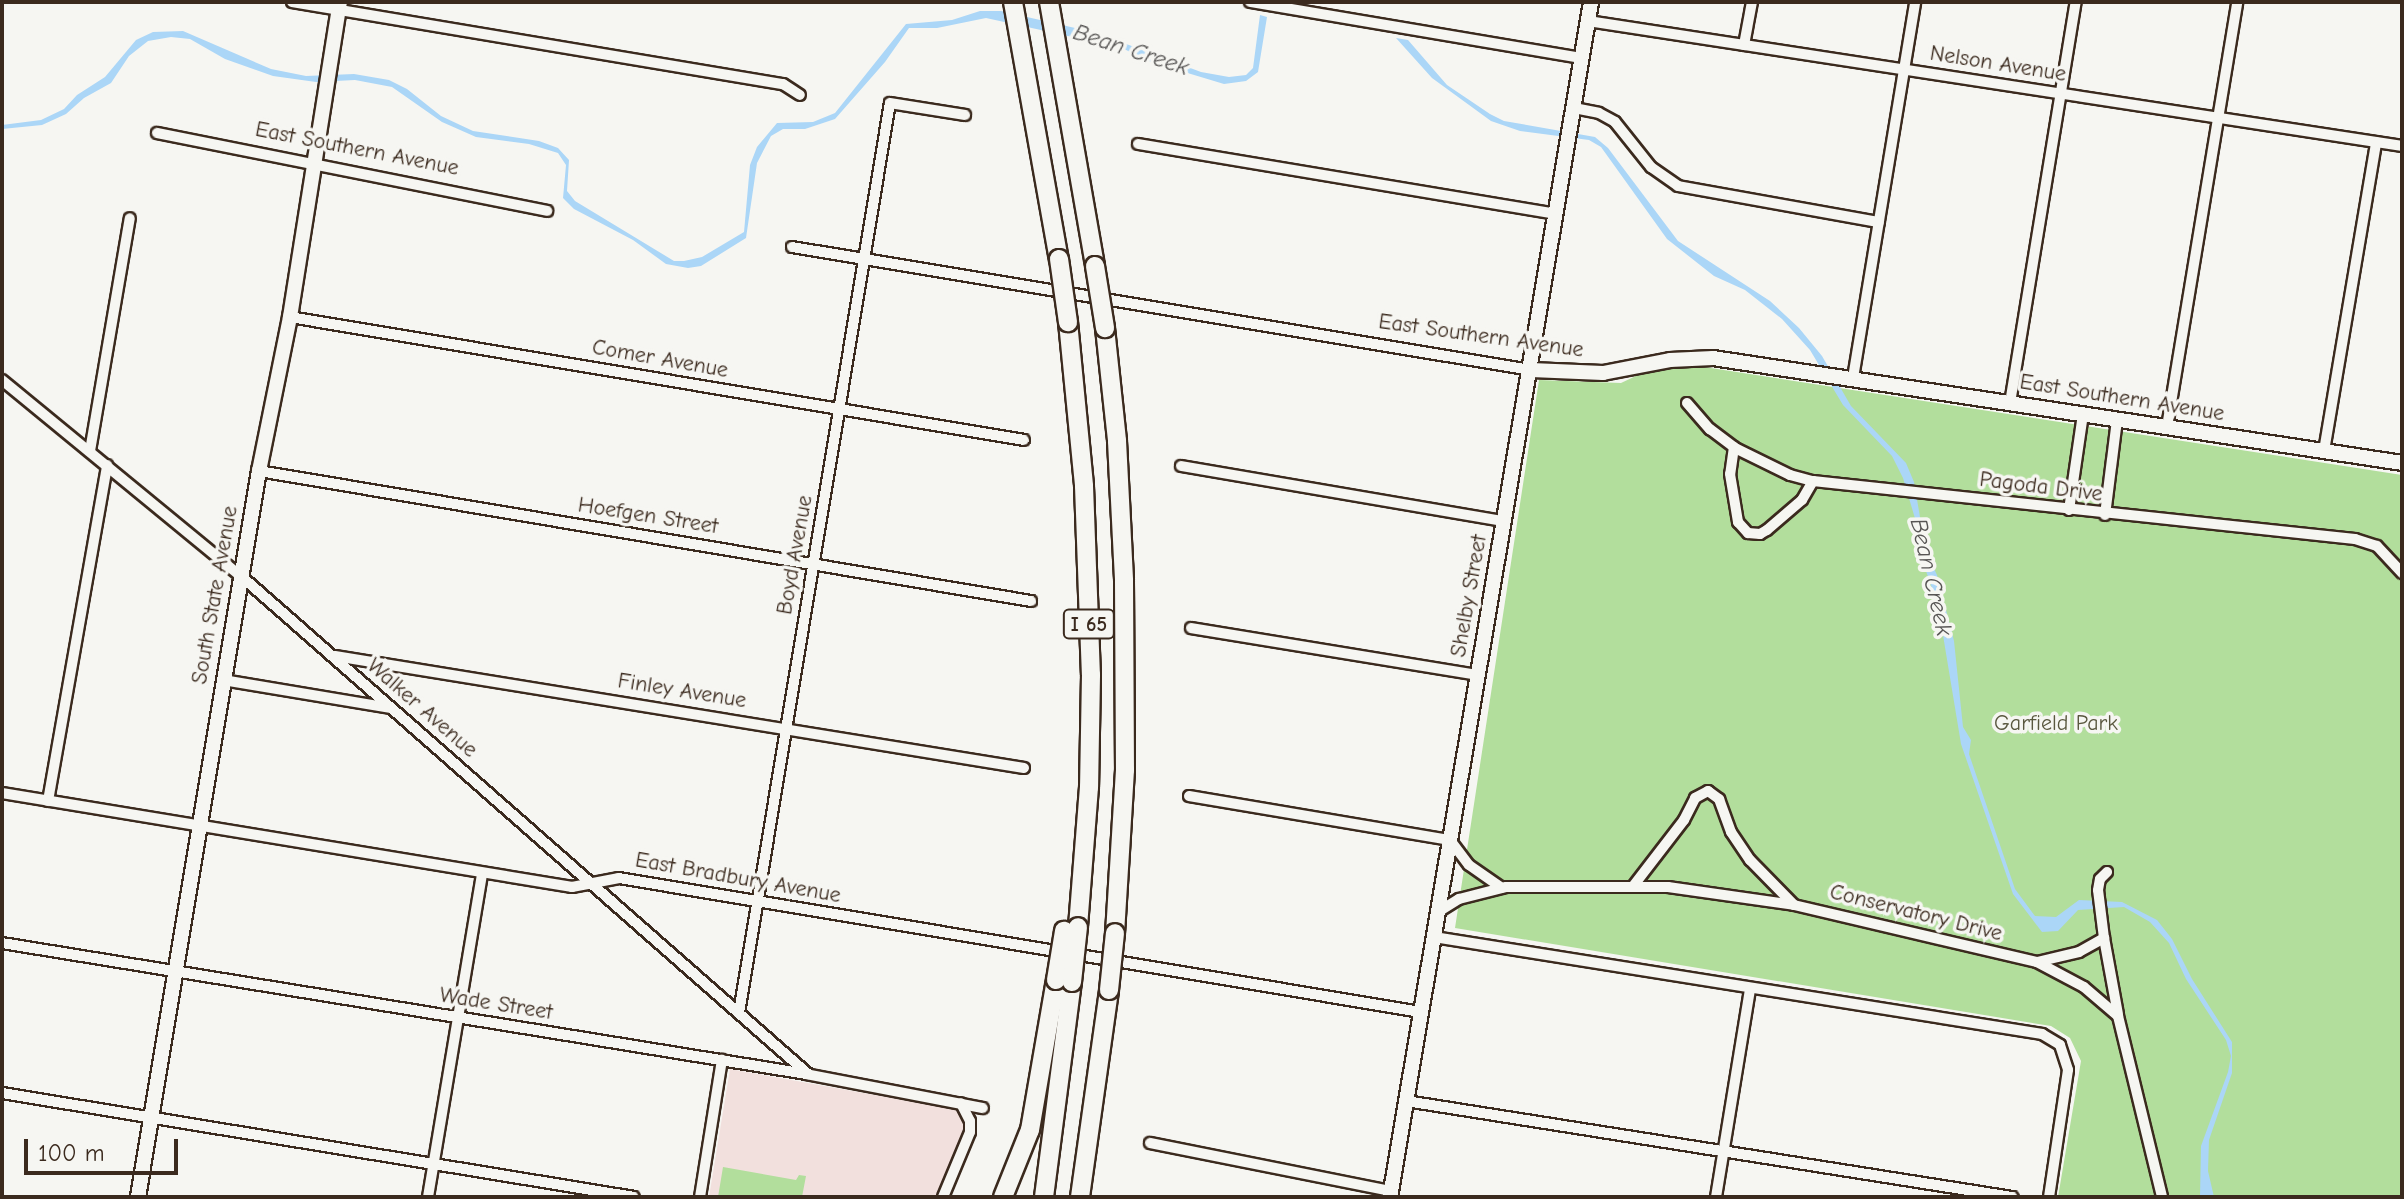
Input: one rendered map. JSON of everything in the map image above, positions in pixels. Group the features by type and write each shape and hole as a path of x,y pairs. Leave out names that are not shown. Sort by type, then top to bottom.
{"highway":[{"name":"I 65","path":"1013,2 1068,322 1085,512 1091,684 1089,787 1064,981 1044,1197"},
{"name":"I 65","path":"1049,2 1105,328 1117,441 1124,581 1125,757 1115,933 1080,1197"},
{"path":"1003,1197 1030,1130 1064,981"},
{"path":"1093,1197 1103,1035"}],"street":[{"path":"292,2 339,6 783,84 800,95"},
{"path":"1250,2 1582,58"},
{"name":"Shelby Street","path":"1390,1194 1591,2"},
{"path":"1744,45 1752,2"},
{"path":"1847,378 1879,222 1915,2"},
{"path":"2010,403 2076,2"},
{"path":"2167,427 2237,2"},
{"name":"South State Avenue","path":"138,1197 259,471 290,317 339,6"},
{"name":"Nelson Avenue","path":"1588,21 2402,146"},
{"name":"Boyd Avenue","path":"739,1013 890,103 965,115"},
{"path":"1573,113 1599,113 1615,122 1651,167 1678,186 1879,222"},
{"name":"East Southern Avenue","path":"157,133 547,211"},
{"path":"2324,451 2376,142"},
{"path":"1138,144 1556,214"},
{"path":"90,451 130,218"},
{"name":"East Southern Avenue","path":"792,247 1531,370 1603,373 1699,357 2402,463"},
{"name":"Comer Avenue","path":"290,317 1024,440"},
{"name":"Walker Avenue","path":"2,380 241,576 808,1074"},
{"name":"Pagoda Drive","path":"1687,403 1710,429 1734,447 1790,475 1813,481 2105,515 2355,539 2377,546 2402,573"},
{"path":"2069,510 2083,414"},
{"path":"2105,515 2117,420"},
{"path":"1734,447 1730,462 1732,486 1738,522 1748,533 1760,534 1767,530 1802,500 1813,481"},
{"path":"48,801 107,465"},
{"path":"1181,466 1504,521"},
{"name":"Hoefgen Street","path":"259,471 1031,601"},
{"path":"1191,628 1478,675"},
{"name":"Finley Avenue","path":"332,656 1024,768"},
{"path":"223,680 392,708"},
{"path":"1634,885 1684,820 1695,798 1708,791 1719,799 1731,832 1750,860 1794,905"},
{"name":"East Bradbury Avenue","path":"2,793 572,887 619,878 1421,1012"},
{"path":"1189,796 1450,840 1469,865 1502,888"},
{"path":"2107,872 2100,879 2098,890 2104,938 2118,1016 2162,1197"},
{"path":"428,1197 482,873"},
{"name":"Conservatory Drive","path":"1438,912 1459,899 1502,888 1634,885 1732,894 1794,905 2037,962 2084,987 2118,1016"},
{"path":"1434,937 2035,1032 2060,1045 2067,1062 2068,1078 2049,1197"},
{"path":"2037,962 2079,952 2104,938"},
{"name":"Wade Street","path":"2,943 808,1074 983,1108"},
{"path":"1716,1197 1750,989"},
{"path":"700,1197 722,1060"},
{"path":"2,1093 634,1197"},
{"path":"1406,1101 2012,1197"},
{"path":"943,1197 970,1132 970,1121 961,1103"},
{"path":"1150,1143 1390,1194"}],"shaded area":[{"path":"730,1069 958,1110 966,1125 965,1135 939,1197 709,1197"}],"green space":[{"name":"Garfield Park","path":"1698,366 2402,475 2402,1197 2058,1197 2081,1061 2070,1038 2051,1026 1455,928 1539,380 1621,383 1655,367"},
{"path":"723,1167 796,1180 799,1175 806,1176 802,1197 718,1197"}],"water":[{"name":"Bean Creek","path":"980,11 1001,11 1097,33 1201,72 1229,77 1246,75 1253,68 1260,15 1267,17 1258,72 1246,81 1224,84 1151,62 1122,48 986,18 937,28 909,28 885,62 835,119 805,129 783,129 771,136 757,163 746,238 701,266 688,268 666,264 633,240 574,209 563,198 566,165 558,153 529,144 476,137 442,122 392,87 355,80 316,82 273,76 225,59 190,39 171,37 148,41 129,56 111,83 84,98 66,114 42,125 2,129 2,125 41,120 64,109 77,95 105,77 136,40 153,32 183,31 271,69 306,76 354,74 389,80 407,89 441,116 473,131 539,141 558,148 569,160 567,191 575,201 674,261 684,261 702,257 744,232 750,165 757,147 777,123 813,122 835,113 906,24 952,20"},
{"name":"Bean Creek","path":"1396,38 1408,40 1447,85 1504,121 1595,137 1608,148 1678,241 1770,301 1799,328 1822,356 1851,406 1906,463 1914,482 1926,552 1937,575 1954,641 1963,727 1971,740 1969,754 2015,889 2035,916 2056,917 2079,900 2122,902 2157,920 2172,939 2192,979 2232,1042 2232,1073 2209,1140 2208,1171 2214,1197 2200,1197 2201,1146 2228,1072 2231,1056 2226,1040 2186,979 2169,943 2150,922 2124,907 2078,910 2058,931 2042,932 2013,894 1961,744 1938,605 1921,557 1922,542 1903,478 1892,456 1843,405 1810,350 1782,319 1745,290 1714,276 1667,239 1601,147 1589,140 1520,131 1491,121 1432,78"}]}
